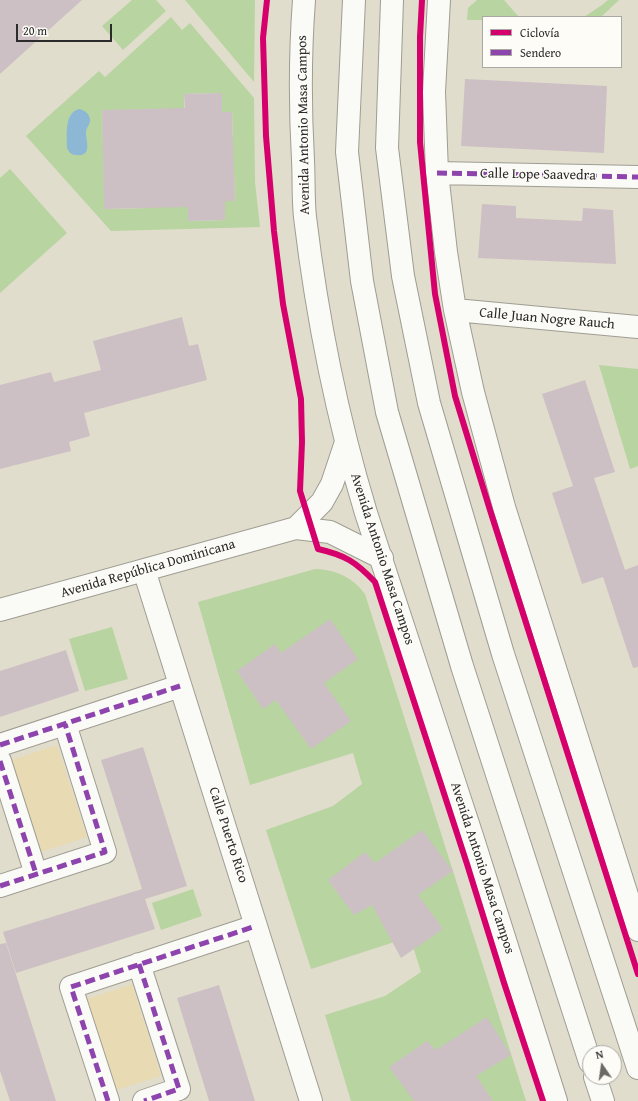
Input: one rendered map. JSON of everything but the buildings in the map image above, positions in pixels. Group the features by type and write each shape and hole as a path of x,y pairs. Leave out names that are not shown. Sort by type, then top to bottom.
{"main road":[{"name":"Avenida Antonio Masa Campos","path":"304,0 302,29 301,127 305,216 319,308 346,442 364,506 472,836 556,1101"},
{"path":"354,0 347,152 362,281 387,412 462,666 585,1045"},
{"path":"392,0 387,148 403,276 429,402 503,654 638,1068"},
{"path":"439,0 434,92 437,173 446,252 455,310 473,392 504,507 638,930"},
{"name":"Calle Lope Saavedra","path":"437,173 638,177"},
{"name":"Calle Juan Nogre Rauch","path":"455,310 638,327"},
{"name":"Avenida República Dominicana","path":"296,528 322,502 332,484 346,442"},
{"name":"Avenida República Dominicana","path":"0,610 296,528 330,532 382,558"},
{"name":"Calle Puerto Rico","path":"144,570 311,1101"},
{"path":"0,745 180,686"},
{"path":"0,886 105,852 65,724"},
{"path":"0,761 36,874"},
{"path":"108,1101 71,986 256,926"},
{"path":"139,964 179,1090 144,1101"},
{"path":"598,1085 603,1101"}],"green space":[{"path":"132,0 156,0 166,11 123,50 102,26"},
{"path":"185,0 255,0 254,82"},
{"path":"477,0 504,0 518,16 482,16 482,20 467,20 468,8"},
{"path":"608,0 619,0 602,16 586,16"},
{"path":"171,17 182,30 190,23 254,98 255,182 260,227 111,231 26,136 99,71 105,77","holes":["221,93 222,112 232,112 233,137 223,137 224,175 234,175 235,200 225,201 225,220 189,221 187,180 149,171 150,208 105,209 102,111 106,110 185,134 184,94"]},
{"path":"10,169 67,233 0,293 0,178"},
{"path":"599,365 638,369 638,466 630,469"},
{"path":"315,569 323,569 337,573 349,579 365,594 526,1101 351,1101 325,1015 385,996 421,972 410,937 311,969 266,830 333,806 362,784 353,753 250,785 198,602"},
{"path":"112,627 128,679 85,691 69,639"},
{"path":"193,889 202,916 161,930 152,903"}],"sand":[{"path":"57,745 87,837 42,852 11,760"},
{"path":"132,984 161,1076 116,1090 87,999"}],"water":[{"path":"79,109 83,110 90,117 90,122 86,131 87,150 82,155 74,155 70,153 67,148 67,125 74,111"}],"marked path":[{"path":"437,173 638,177"},
{"path":"0,745 180,686"},
{"path":"0,886 105,852 65,724"},
{"path":"0,761 36,874"},
{"path":"108,1101 71,987 256,926"},
{"path":"139,964 179,1089 144,1101"}],"cycle path":[{"path":"267,0 263,38 266,136 274,231 283,304 301,399 302,442 300,491 318,549 350,560 375,582 543,1101"},
{"path":"422,0 420,37 420,142 435,294 455,396 638,974"}]}
